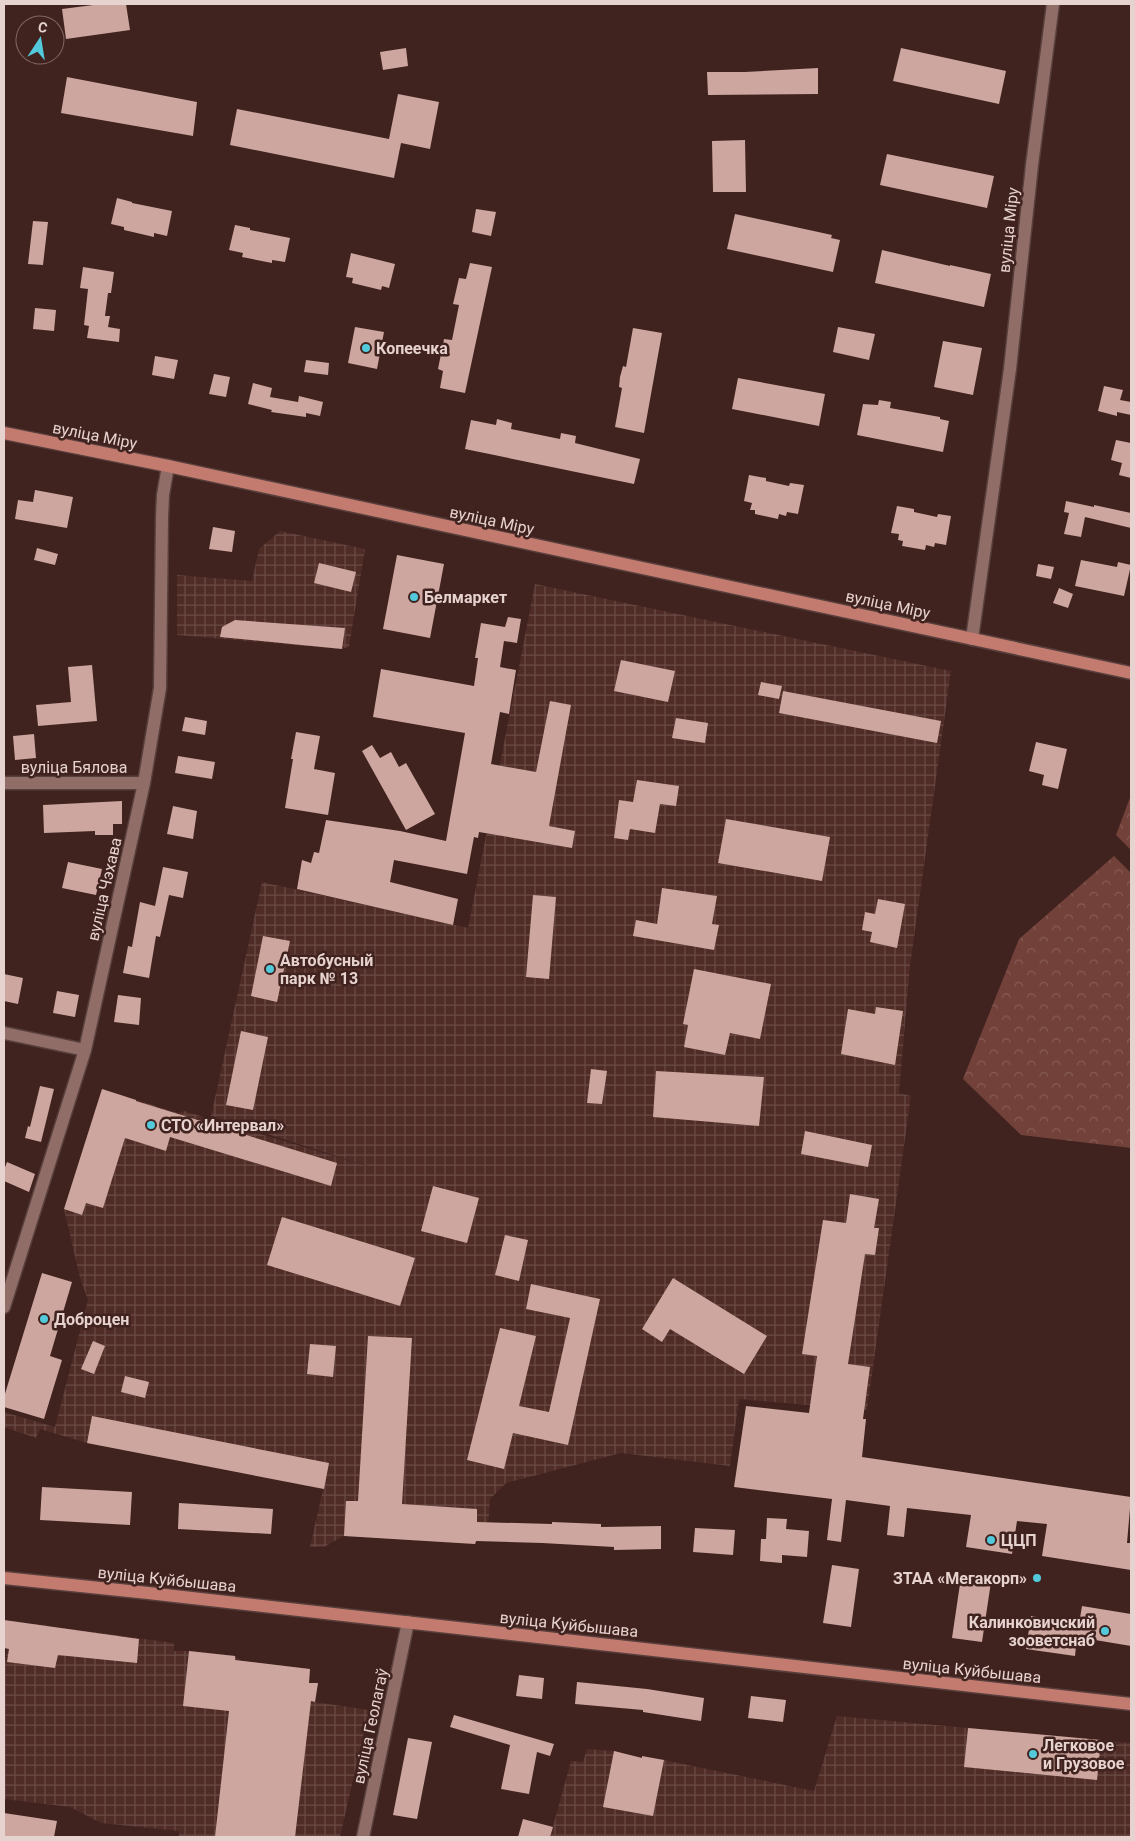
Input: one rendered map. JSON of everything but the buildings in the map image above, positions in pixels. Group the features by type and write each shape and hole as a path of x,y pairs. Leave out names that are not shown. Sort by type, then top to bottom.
{"main road":[{"name":"вуліца Міру","path":"4,433 168,466 1131,673"},
{"name":"вуліца Куйбышава","path":"4,1578 1131,1704"}],"street":[{"name":"вуліца Міру","path":"972,638 1010,369 1032,165 1053,4"},
{"name":"вуліца Чэхава","path":"4,1307 85,1050 144,783 160,688 162,517 168,466"},
{"name":"вуліца Бялова","path":"4,783 144,783"},
{"path":"4,1033 85,1050"},
{"name":"вуліца Геолагаў","path":"363,1837 408,1622"}],"shaded area":[{"path":"280,531 365,549 349,647 342,649 177,635 177,575 252,581 259,549"},
{"path":"535,584 951,671 910,966 899,1093 911,1096 867,1410 739,1399 730,1466 621,1453 506,1483 490,1499 488,1528 475,1544 344,1536 324,1547 310,1547 323,1489 87,1443 40,1429 36,1438 4,1427 4,1412 55,1427 88,1300 80,1278 64,1209 102,1089 178,1113 184,1111 377,1169 211,1116 262,882 468,928"},
{"path":"12,1621 174,1643 174,1651 235,1656 242,1661 310,1669 309,1683 318,1683 315,1702 369,1710 340,1837 179,1837 179,1831 101,1823 70,1807 4,1799 4,1668"},
{"path":"837,1716 1131,1743 1131,1837 550,1837 571,1761 583,1762 587,1749 614,1751 633,1756 664,1760 814,1791"}],"green space":[{"path":"1131,795 1131,850 1116,835"},
{"path":"1114,856 1131,873 1131,1148 1021,1135 963,1079 1019,939"}],"place":[{"name":"Копеечка","path":"366,348"},
{"name":"Белмаркет","path":"414,597"},
{"name":"Автобусный парк № 13","path":"270,969"},
{"name":"СТО «Интервал»","path":"151,1125"},
{"name":"Доброцен","path":"44,1319"},
{"name":"ЦЦП","path":"991,1540"},
{"name":"ЗТАА «Мегакорп»","path":"1037,1578"},
{"name":"Калинковичский зооветснаб","path":"1105,1631"},
{"name":"Легковое и Грузовое","path":"1033,1754"}]}
